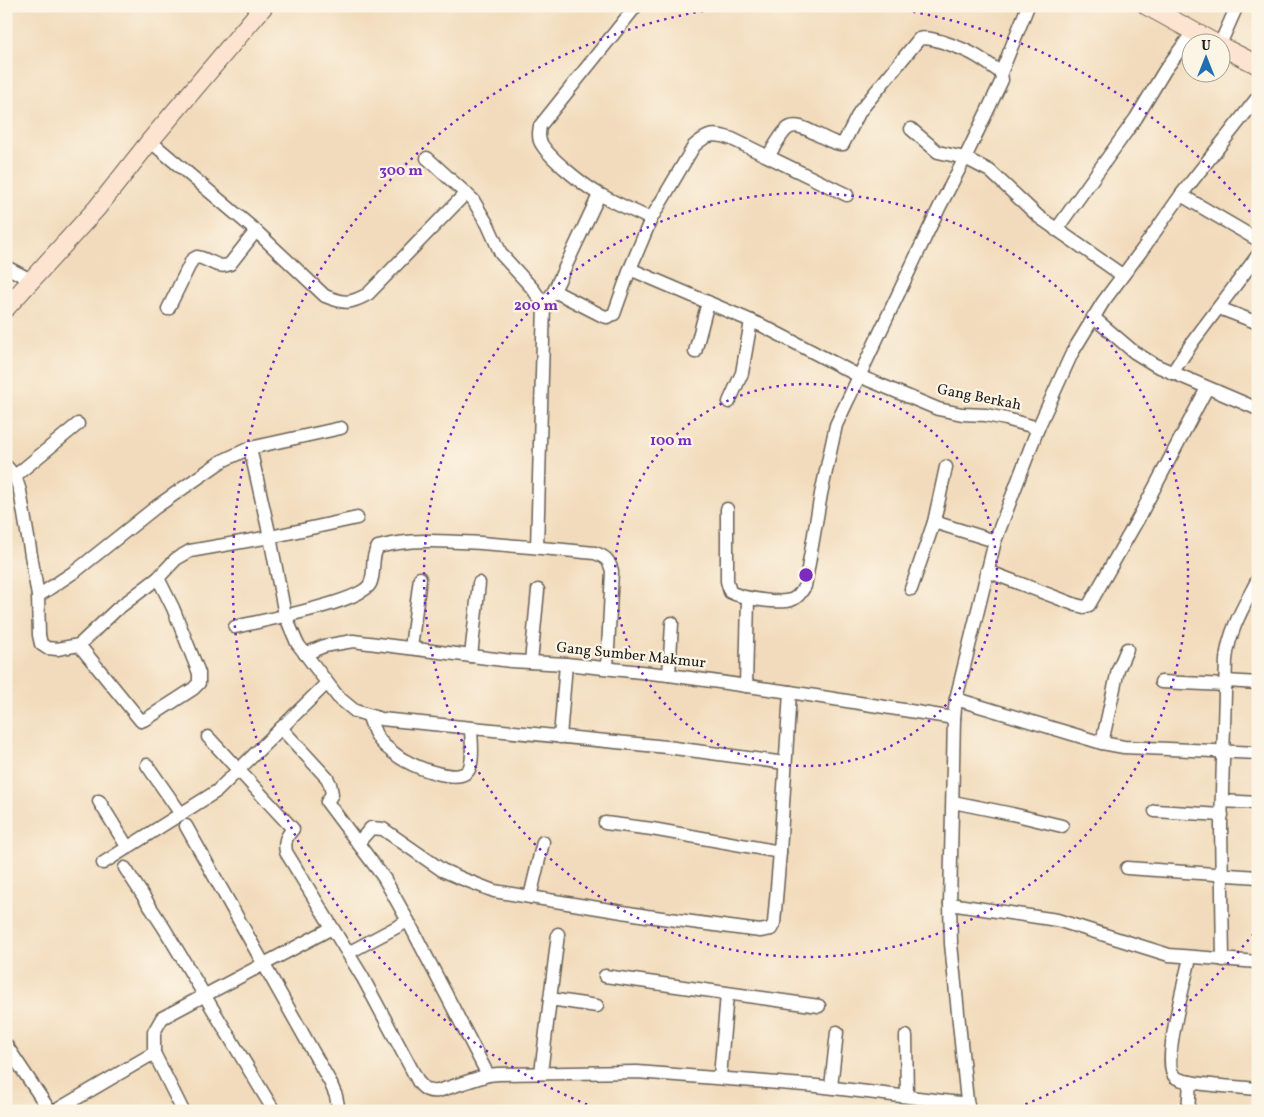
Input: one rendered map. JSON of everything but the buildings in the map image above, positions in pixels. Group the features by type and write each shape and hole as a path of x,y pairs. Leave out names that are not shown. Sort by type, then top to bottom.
{"street":[{"path":"6,308 96,208 264,6"},
{"path":"636,6 540,126 538,134 541,142 558,162 599,194 651,219"},
{"path":"727,509 727,580 730,592 748,598 790,601 797,597 805,586 836,425 1002,80 1001,73 1028,6"},
{"path":"1225,32 1237,6"},
{"path":"1153,8 1193,32"},
{"path":"768,156 787,129 794,126 800,126 833,142 844,144 860,111 919,39 924,37 977,56 1001,73"},
{"path":"1056,230 1136,118 1165,70 1182,47"},
{"path":"1232,52 1258,65"},
{"path":"208,737 292,829 286,837 284,844 286,852 363,978 419,1083 425,1089 431,1091 438,1090 488,1075 637,1072 831,1087 907,1096 968,1107 951,944 950,904 954,718 956,699 995,541 1038,428 1072,353 1093,318 1181,194 1258,96"},
{"path":"911,129 938,152 965,158 990,172 1039,217 1122,276"},
{"path":"554,292 603,316 611,317 614,314 651,219 694,146 704,137 717,134 732,139 848,194"},
{"path":"150,141 256,232 326,296 337,301 353,302 368,294 466,194"},
{"path":"428,158 472,200 488,224 501,254 533,289 544,305"},
{"path":"537,547 544,305 554,292 599,194"},
{"path":"1181,194 1258,240"},
{"path":"168,309 192,260 200,257 219,266 230,264 256,232"},
{"path":"1172,373 1194,340 1258,256"},
{"path":"6,267 31,280"},
{"name":"Gang Berkah","path":"630,269 751,321 858,376 938,409 962,414 986,415 1038,428"},
{"path":"695,352 708,302"},
{"path":"1219,308 1258,323"},
{"path":"1093,318 1134,352 1155,365 1258,409"},
{"path":"729,402 742,373 751,321"},
{"path":"987,571 1076,606 1084,607 1089,605 1138,519 1207,388"},
{"path":"78,424 10,471 24,512 38,596 38,635 41,644 47,648 57,649 79,645 116,610 158,578 176,558 190,551 270,537 357,518"},
{"path":"38,596 77,570 156,507 222,461 250,448 341,428"},
{"path":"250,448 285,615 297,644 338,697 355,711 369,717 676,748 785,764"},
{"path":"911,588 934,522 946,467"},
{"path":"934,522 995,541"},
{"path":"235,627 333,604 365,590 370,584 374,552 378,546 397,542 430,540 595,553 604,556 609,561 612,571 607,668"},
{"path":"79,645 141,721 193,689 199,682 199,673 173,608 158,578"},
{"path":"411,648 420,578"},
{"path":"1223,960 1222,801 1228,644 1235,624 1258,579"},
{"path":"471,656 479,583"},
{"path":"531,662 538,590"},
{"path":"746,686 748,598"},
{"path":"669,674 672,623"},
{"name":"Gang Sumber Makmur","path":"305,654 324,646 353,641 471,656 669,674 954,718"},
{"path":"1102,743 1111,710 1118,670 1127,649"},
{"path":"560,737 566,664"},
{"path":"1161,682 1258,683"},
{"path":"103,863 217,790 327,683"},
{"path":"358,843 371,828 383,829 442,870 494,891 647,916 760,931 770,929 774,923 780,852 790,692"},
{"path":"956,699 1102,743 1124,747 1258,753"},
{"path":"369,717 376,736 385,746 404,760 448,776 458,776 466,772 470,767 471,728"},
{"path":"282,728 327,778 332,794 327,802 384,878 488,1075"},
{"path":"146,765 181,814"},
{"path":"99,801 128,848"},
{"path":"1222,801 1258,803"},
{"path":"953,802 1062,826"},
{"path":"1155,811 1222,816"},
{"path":"605,824 652,829 780,852"},
{"path":"186,826 330,1082 336,1096 338,1111"},
{"path":"530,897 543,842"},
{"path":"125,868 164,928 274,1111"},
{"path":"1127,868 1258,877"},
{"path":"950,904 1058,920 1169,955 1258,962"},
{"path":"348,953 408,921"},
{"path":"183,1111 154,1053 154,1032 162,1018 332,928"},
{"path":"541,1073 558,934"},
{"path":"1190,958 1170,1049 1170,1071 1175,1077 1190,1082 1258,1089"},
{"path":"604,976 819,1006"},
{"path":"720,1077 727,994"},
{"path":"550,999 597,1006"},
{"path":"831,1087 837,1032"},
{"path":"906,1036 907,1096"},
{"path":"6,1045 50,1111"},
{"path":"55,1111 154,1053"},
{"path":"1188,1111 1190,1082"}]}
